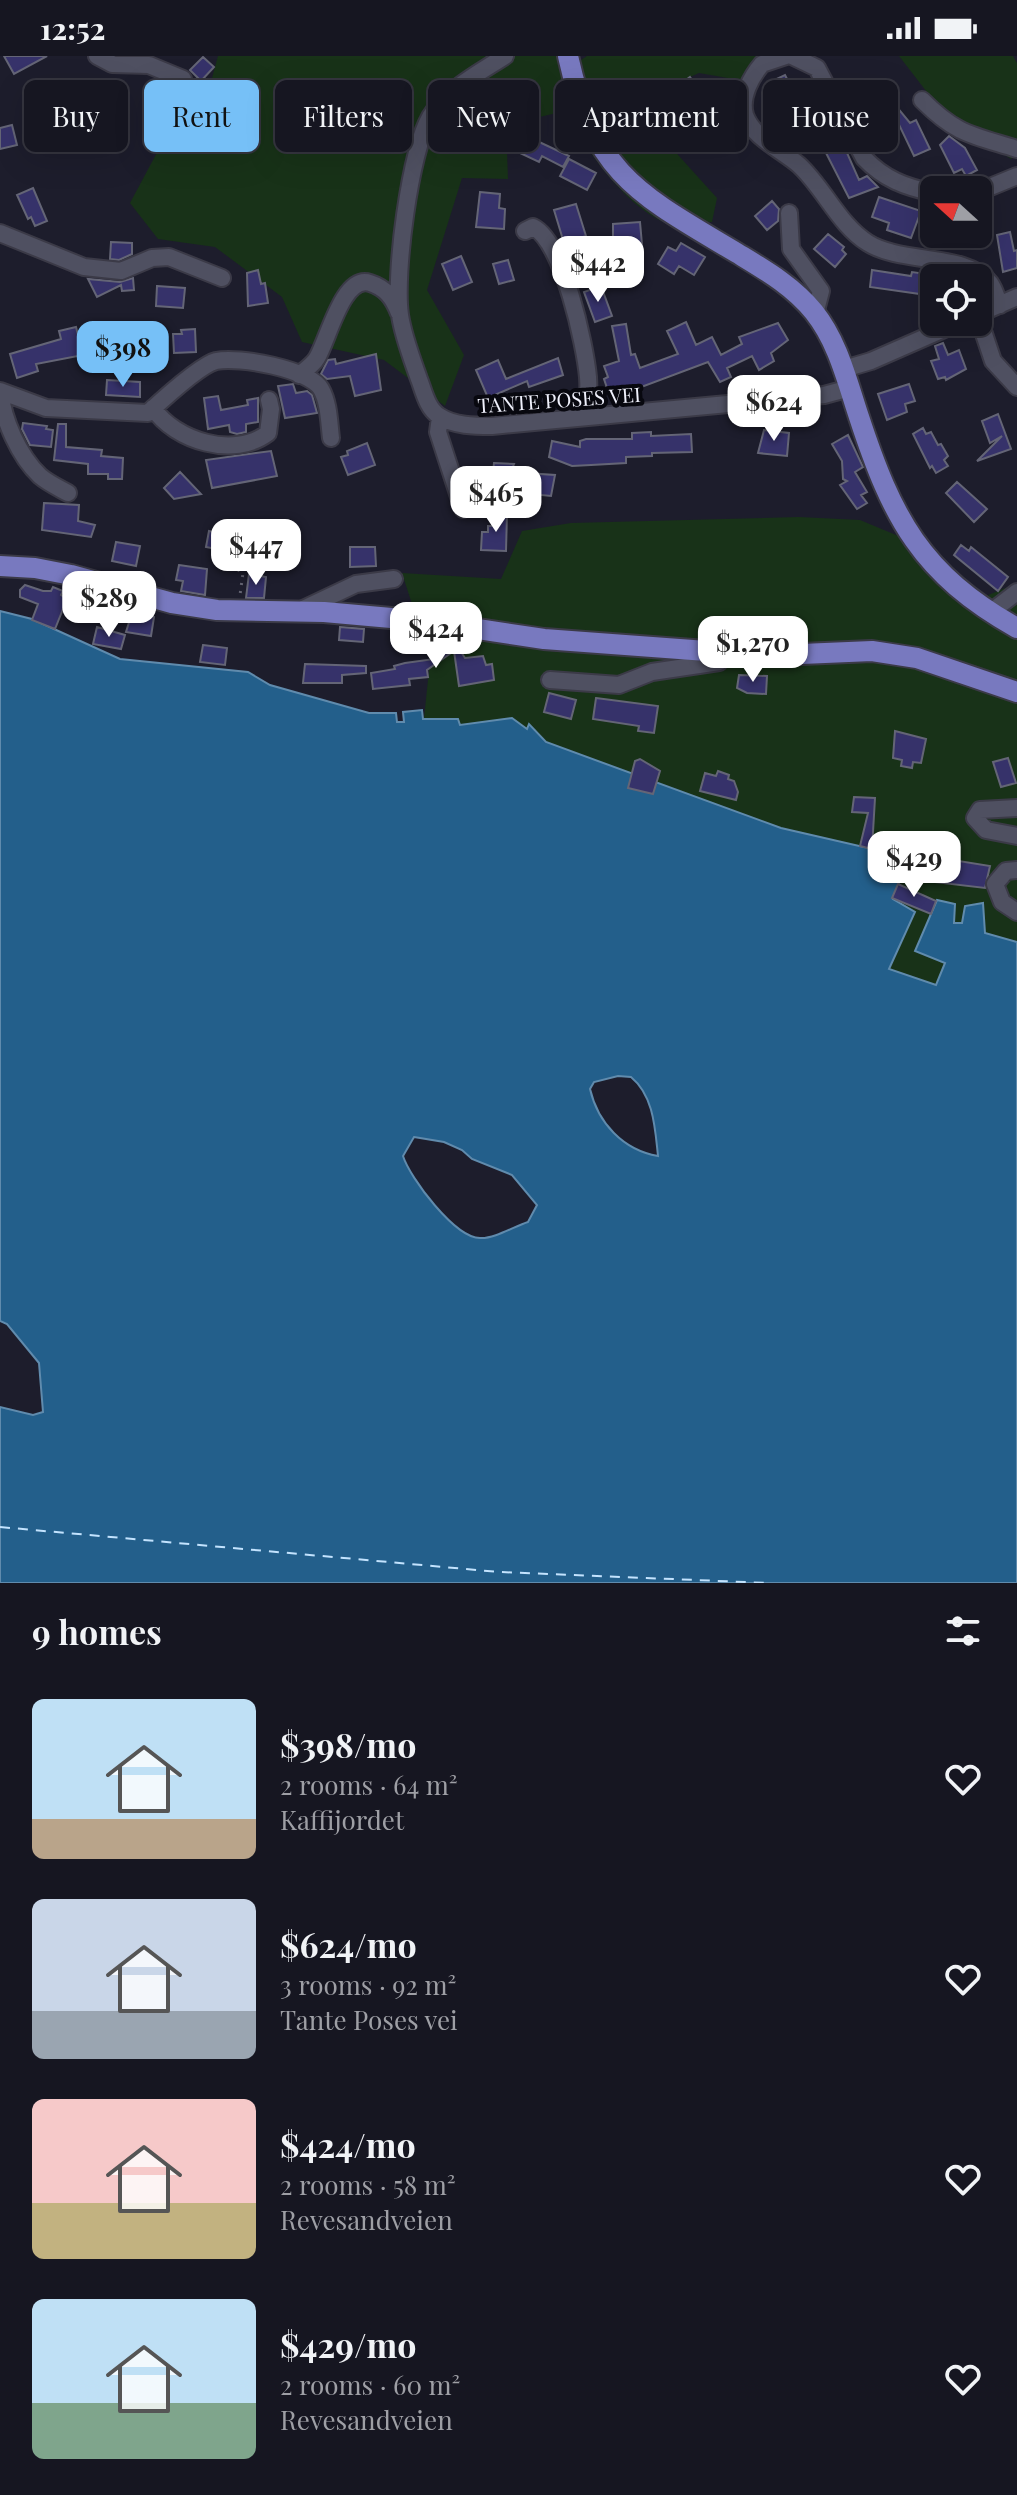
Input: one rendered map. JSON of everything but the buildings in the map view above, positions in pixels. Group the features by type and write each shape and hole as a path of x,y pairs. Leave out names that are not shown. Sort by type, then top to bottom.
{"main road":[{"path":"568,56 586,120 619,172 658,206 779,279 815,314 847,379 867,440 906,531 941,573 1008,618"},
{"path":"0,566 35,568 172,603 238,610 297,611 425,621 544,639 720,652 778,655 872,651 917,658 1017,692"}],"street":[{"path":"97,56 112,64 149,65 183,79"},
{"path":"400,314 410,180 430,118 443,100 466,80 505,56"},
{"path":"920,189 889,180 864,158 817,68 799,57 789,56 772,58 755,72 744,104 751,126 798,165 855,233 870,245 891,253 976,271 988,280 1000,305"},
{"path":"922,100 946,124 958,131 1017,149"},
{"path":"992,186 1017,176"},
{"path":"789,213 791,249 821,291 815,314"},
{"path":"525,231 533,227 542,233 562,271 582,338 588,374 588,415"},
{"path":"0,233 84,267 121,271 152,258 169,257 222,278"},
{"path":"299,375 314,363 344,297 354,284 365,281 381,286 400,314 427,401 440,417 438,432 463,509"},
{"path":"992,309 1017,297"},
{"name":"TANTE POSES VEI","path":"440,417 466,425 492,426 824,395 871,361 928,336"},
{"path":"985,336 993,361 1017,387"},
{"path":"68,493 41,477 27,460 2,405 0,391 46,408 75,412 148,413 195,373 216,361 261,363 312,380 321,389 331,438"},
{"path":"153,408 171,426 196,441 228,444 252,441 268,433 269,400"},
{"path":"297,611 356,584 394,579"},
{"path":"1008,618 1017,592"},
{"path":"550,680 619,685 652,672 719,662 720,652"},
{"path":"1017,808 980,810 975,818 986,830 1017,836"},
{"path":"1017,870 1006,871 995,884 1002,902 1017,912"}],"path":[{"path":"231,566 243,573 238,610"}],"green space":[{"path":"218,56 574,56 578,62 587,56 773,56 746,80 699,73 684,80 555,80 555,113 539,117 539,80 428,80 428,152 507,152 508,179 462,178 427,290 464,355 445,406 384,360 302,342 282,297 215,247 158,239 130,203 157,152 259,152 259,80 210,80"},
{"path":"899,56 1013,56 1017,63 1017,154 1011,159 947,118"},
{"path":"590,152 675,152 717,198 712,222 663,222 634,203"},
{"path":"799,517 860,520 920,545 986,596 1017,583 1017,942 953,923 955,904 945,963 937,985 888,970 915,912 892,899 902,874 546,742 530,725 527,729 512,718 459,726 458,719 424,719 430,660 402,573 501,579 522,531 571,523"}],"water":[{"path":"0,611 32,619 120,659 248,672 270,685 369,713 396,713 397,722 404,722 403,712 422,710 423,719 458,719 460,725 512,718 527,729 529,724 546,742 781,828 903,856 907,876 902,874 893,899 915,912 889,969 936,985 945,963 915,951 937,900 955,904 954,923 962,923 965,906 983,903 985,933 1017,942 1017,1583 0,1583 0,1407 33,1415 43,1412 39,1363 7,1324 0,1321","holes":["618,1076 631,1077 649,1103 658,1156 623,1141 599,1113 590,1089 594,1082","414,1137 444,1142 462,1150 472,1159 512,1175 537,1205 528,1222 486,1238 470,1235 458,1228 424,1192 407,1166 403,1156"]}],"ferry route":[{"path":"0,1527 499,1572 769,1583"}]}
